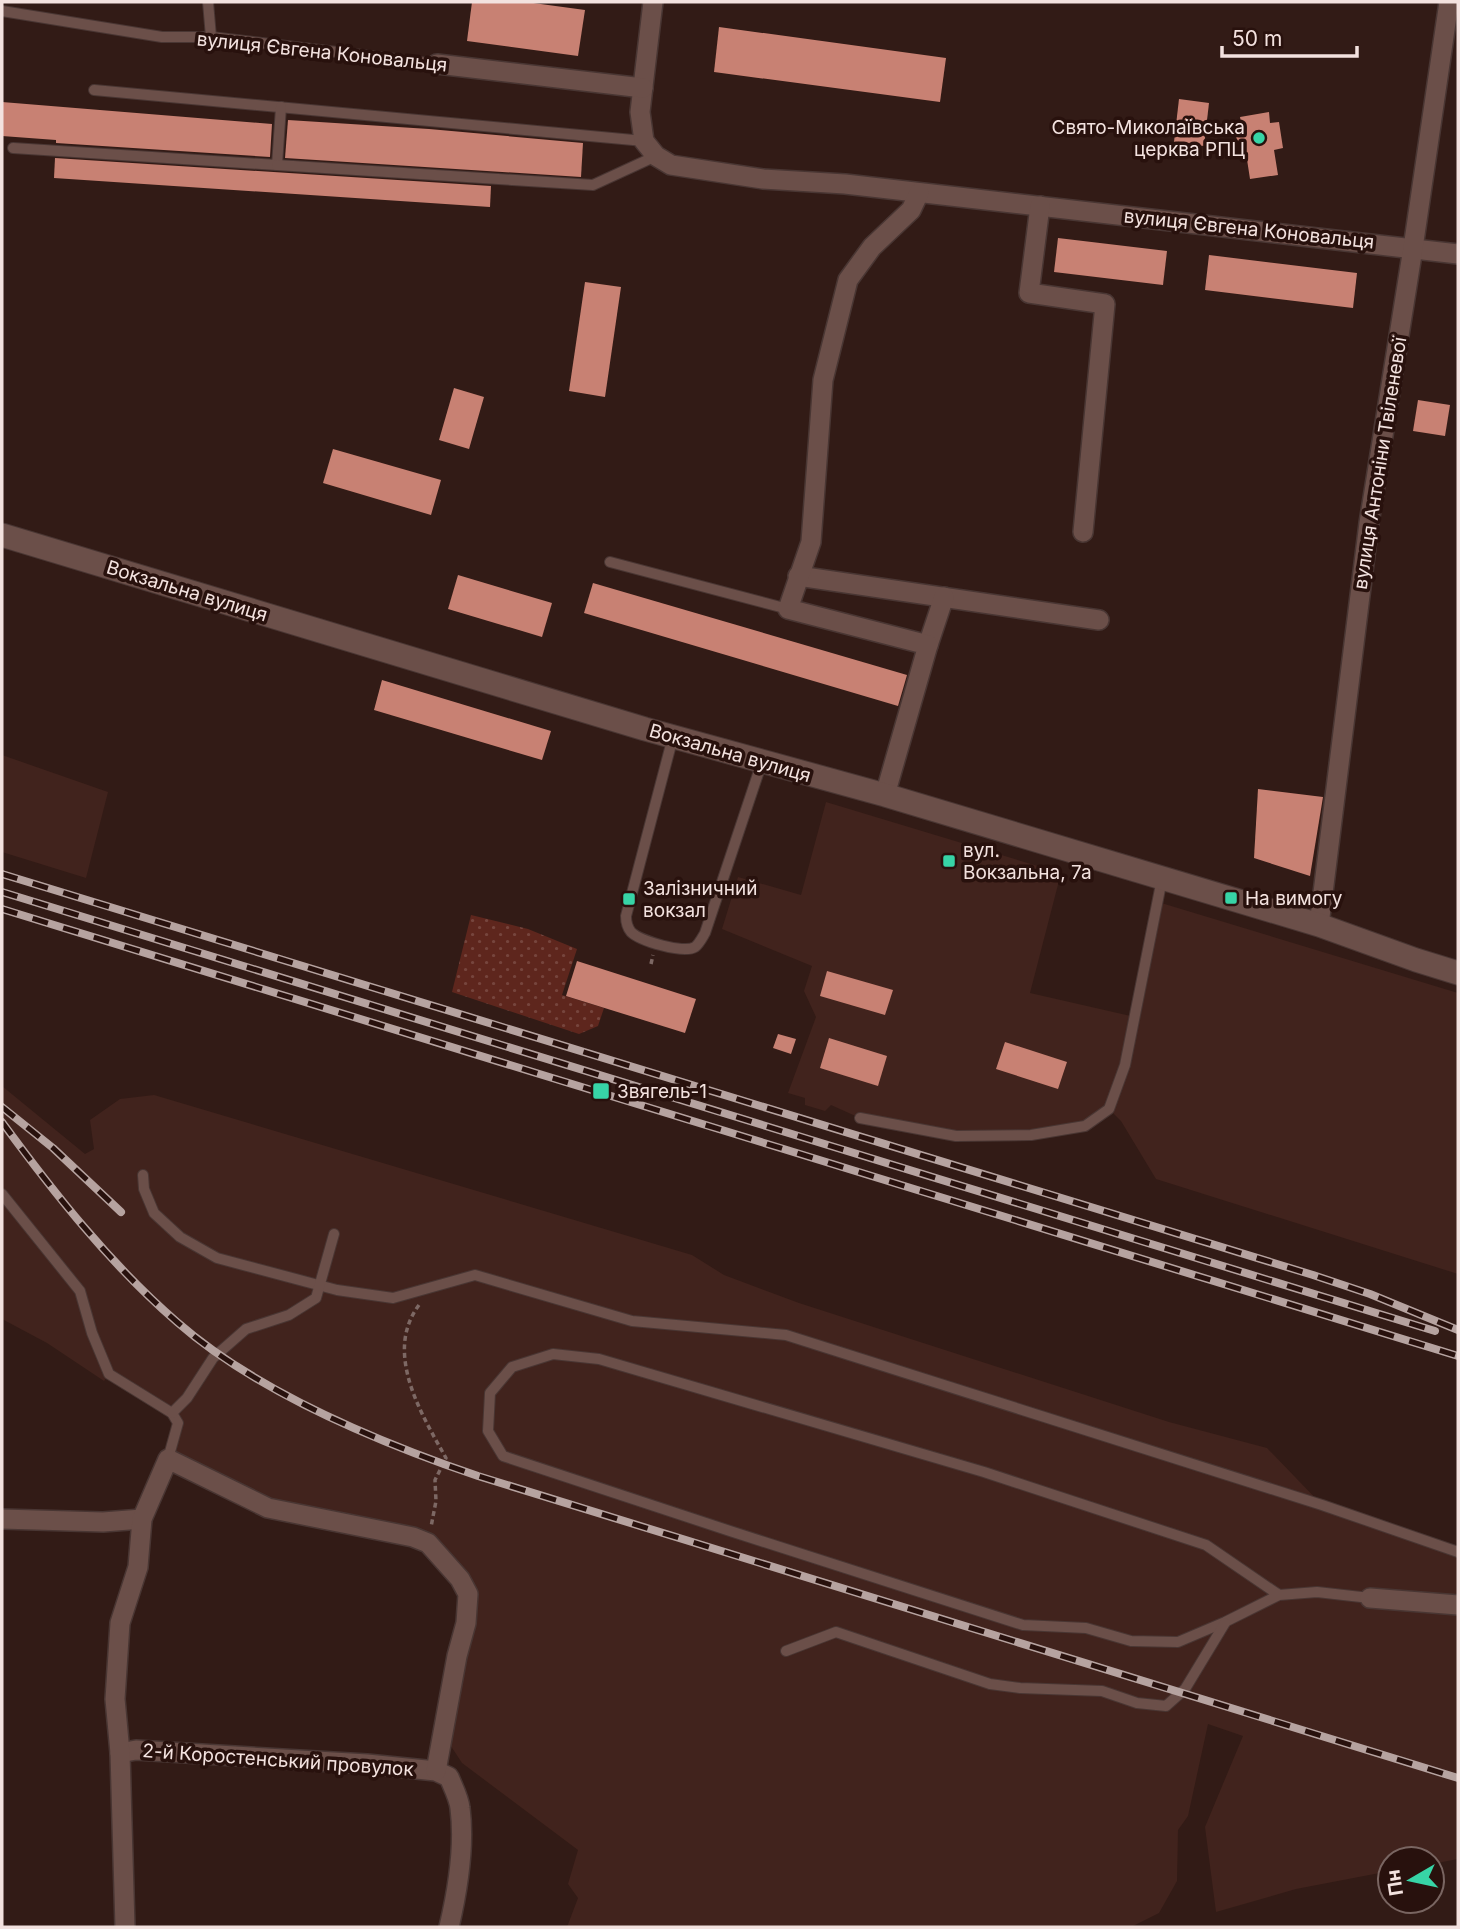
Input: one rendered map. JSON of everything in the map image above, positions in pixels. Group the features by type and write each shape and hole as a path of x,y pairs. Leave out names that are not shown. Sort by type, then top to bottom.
{"street":[{"path":"653,2 640,112 657,154"},
{"name":"вулиця Антоніни Твіленевої","path":"1319,925 1369,523 1450,2"},
{"name":"вулиця Євгена Коновальця","path":"437,64 643,88"},
{"name":"вулиця Євгена Коновальця","path":"657,154 763,179 845,184 1458,254"},
{"path":"919,193 911,210 872,247 848,280 822,380 811,542 788,609 928,645"},
{"path":"1040,206 1029,293 1105,304 1083,532"},
{"name":"Вокзальна вулиця","path":"2,535 673,737 885,795 1319,925 1458,973"},
{"path":"798,576 1099,620"},
{"path":"885,795 944,597"},
{"path":"168,1460 268,1508 413,1537 428,1543 460,1579 468,1594 466,1623 457,1656 436,1771"},
{"name":"2-й Коростенський провулок","path":"124,1927 120,1753 115,1699 120,1623 138,1567 142,1520 168,1460"},
{"path":"2,1519 103,1522 142,1520"},
{"path":"1370,1598 1458,1605"},
{"name":"2-й Коростенський провулок","path":"120,1753 149,1751 367,1764 436,1771 449,1777 460,1806 461,1844 456,1897 449,1927"}],"lane":[{"path":"208,2 211,37"},
{"name":"вулиця Євгена Коновальця","path":"2,11 162,37 211,37 437,64"},
{"path":"94,90 281,107 657,154"},
{"path":"277,165 281,107"},
{"path":"13,148 593,185 657,154"},
{"path":"610,562 788,609"},
{"path":"673,737 625,916 626,925 631,932 667,947 687,950 694,948 705,933 762,762"},
{"path":"860,1118 956,1136 1031,1135 1085,1126 1109,1109 1125,1065 1162,878"},
{"path":"143,1175 144,1189 154,1213 180,1237 217,1258 337,1290 393,1298 475,1275 632,1321 786,1335 1322,1505 1458,1552"},
{"path":"2,1194 80,1291 92,1333 109,1374 172,1413 178,1423 168,1460"},
{"path":"172,1413 187,1398 213,1357 246,1329 289,1315 316,1298 334,1234"},
{"path":"1279,1595 1206,1545 984,1472 599,1359 553,1354 512,1367 491,1394 488,1431 503,1455 1023,1625 1086,1628 1131,1641 1178,1642 1279,1595 1317,1592 1370,1598"},
{"path":"786,1651 836,1632 990,1684 1020,1688 1102,1691 1137,1703 1166,1706 1185,1689 1225,1622"}],"path":[{"path":"428,1543 436,1501 435,1480 446,1458 408,1381 404,1349 410,1317 435,1286"}],"shaded area":[{"path":"2,755 108,792 86,878 2,852"},
{"path":"826,802 1061,873 1030,993 1135,1017 1158,902 1458,993 1458,1274 1156,1179 1121,1121 1109,1109 1085,1126 956,1136 860,1118 831,1105 825,1111 805,1105 805,1098 788,1093 816,1017 804,991 812,966 722,929 738,877 801,895"},
{"path":"471,915 528,929 577,949 562,995 604,1008 598,1026 579,1034 452,992"},
{"path":"2,1086 85,1154 94,1149 90,1120 120,1099 154,1095 692,1255 724,1275 799,1303 1169,1422 1267,1448 1322,1505 1458,1552 1458,1859 1446,1861 1446,1845 1376,1845 1376,1874 1296,1889 1216,1912 1205,1827 1243,1736 1208,1724 1188,1816 1178,1830 1177,1881 1159,1913 1131,1927 567,1927 578,1898 568,1884 578,1850 462,1763 443,1734 468,1594 428,1543 301,1515 168,1459 178,1423 109,1375 104,1381 47,1343 2,1319"}],"building":[{"path":"472,2 526,2 585,10 578,56 467,41"},
{"path":"719,27 946,58 940,102 714,72"},
{"path":"1179,99 1209,103 1204,146 1174,142"},
{"path":"2,102 272,124 270,157 56,143 56,140 2,136"},
{"name":"Свято-Миколаївська церква РПЦ","path":"1269,112 1270,123 1279,122 1283,148 1274,150 1278,175 1250,179 1246,153 1239,154 1235,128 1242,127 1240,117"},
{"path":"288,120 583,143 581,177 285,158"},
{"path":"55,158 491,186 490,207 54,178"},
{"path":"1058,238 1167,251 1163,285 1054,272"},
{"path":"1209,255 1357,273 1353,308 1205,290"},
{"path":"585,282 621,287 605,397 569,391"},
{"path":"454,388 484,397 469,449 439,440"},
{"path":"1418,400 1450,405 1445,436 1413,431"},
{"path":"333,449 441,480 431,515 323,483"},
{"path":"458,575 552,603 542,637 448,609"},
{"path":"593,583 907,675 898,706 584,613"},
{"path":"382,680 551,731 542,760 374,710"},
{"path":"1258,789 1323,797 1310,876 1254,858"},
{"path":"577,961 696,999 685,1033 566,996"},
{"path":"827,971 893,990 885,1015 820,996"},
{"path":"778,1034 796,1039 791,1054 773,1048"},
{"path":"829,1038 887,1056 878,1086 820,1068"},
{"path":"1005,1042 1067,1062 1058,1089 996,1069"}],"railway":[{"path":"2,874 1313,1275 1370,1294 1458,1330"},
{"path":"2,892 1435,1331"},
{"path":"2,909 1458,1356"},
{"path":"2,1107 53,1148 121,1212"},
{"path":"2,1122 84,1227 152,1300 209,1347 244,1371 320,1413 478,1476 1458,1778"}],"place":[{"name":"Свято-Миколаївська церква РПЦ","path":"1259,138"},
{"name":"вул. Вокзальна, 7а","path":"949,861"},
{"name":"На вимогу","path":"1231,898"},
{"name":"Залізничний вокзал","path":"629,899"},
{"name":"Звягель-1","path":"601,1091"}]}
